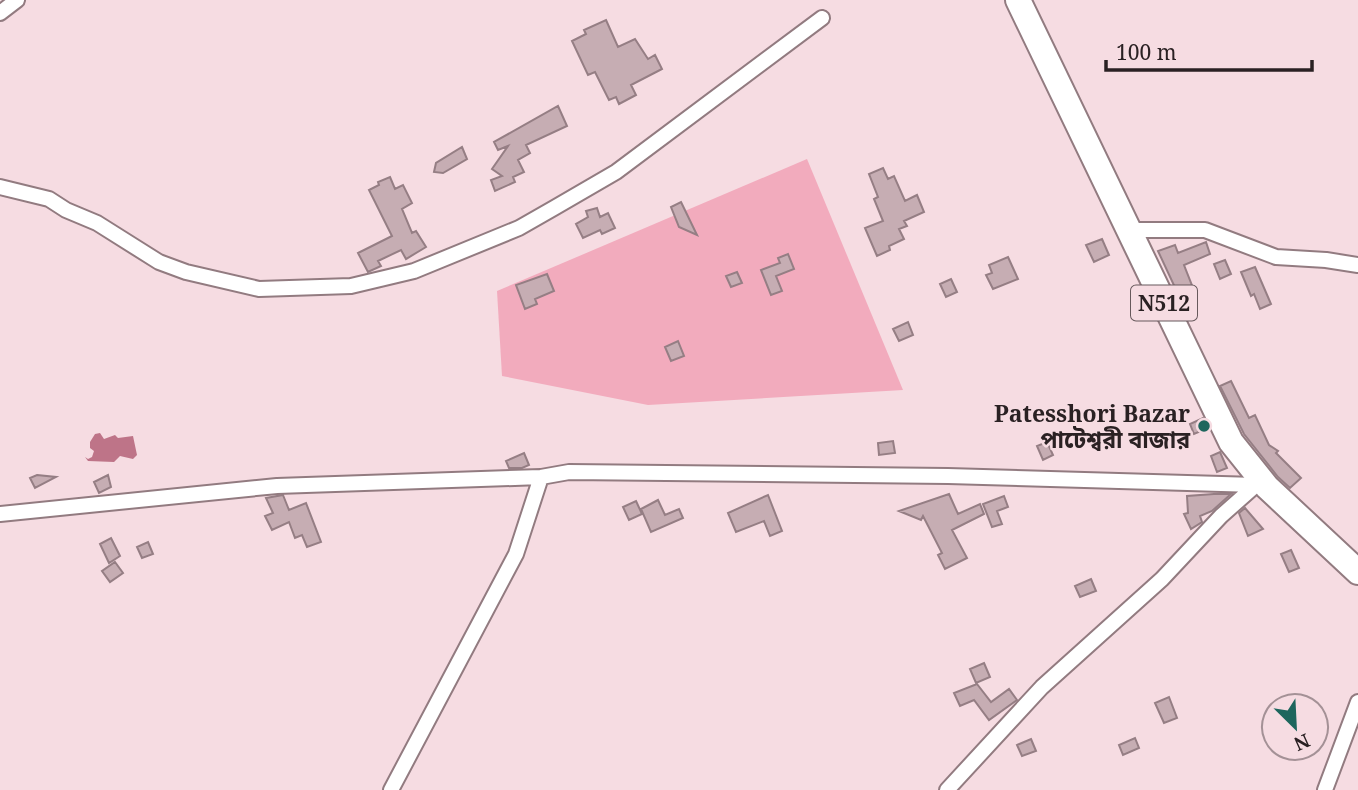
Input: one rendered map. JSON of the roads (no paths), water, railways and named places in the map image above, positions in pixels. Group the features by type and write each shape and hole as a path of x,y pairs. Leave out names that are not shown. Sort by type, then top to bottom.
{"highway":[{"name":"N512","path":"1018,0 1231,442 1261,486 1358,572"}],"street":[{"path":"0,13 17,0"},
{"path":"0,187 50,200 97,223 159,262 186,272 259,289 351,286 414,271 519,228 616,172 822,18"},
{"path":"1129,230 1205,230 1276,257 1358,265"},
{"path":"0,514 277,486 541,477 569,472 948,476 1261,486"},
{"path":"391,790 516,555 541,477"},
{"path":"947,790 1042,687 1162,579 1221,516 1261,486"},
{"path":"1325,790 1358,702"}],"place":[{"name":"Patesshori Bazar পাটেশ্বরী বাজার","path":"1204,426"}]}
